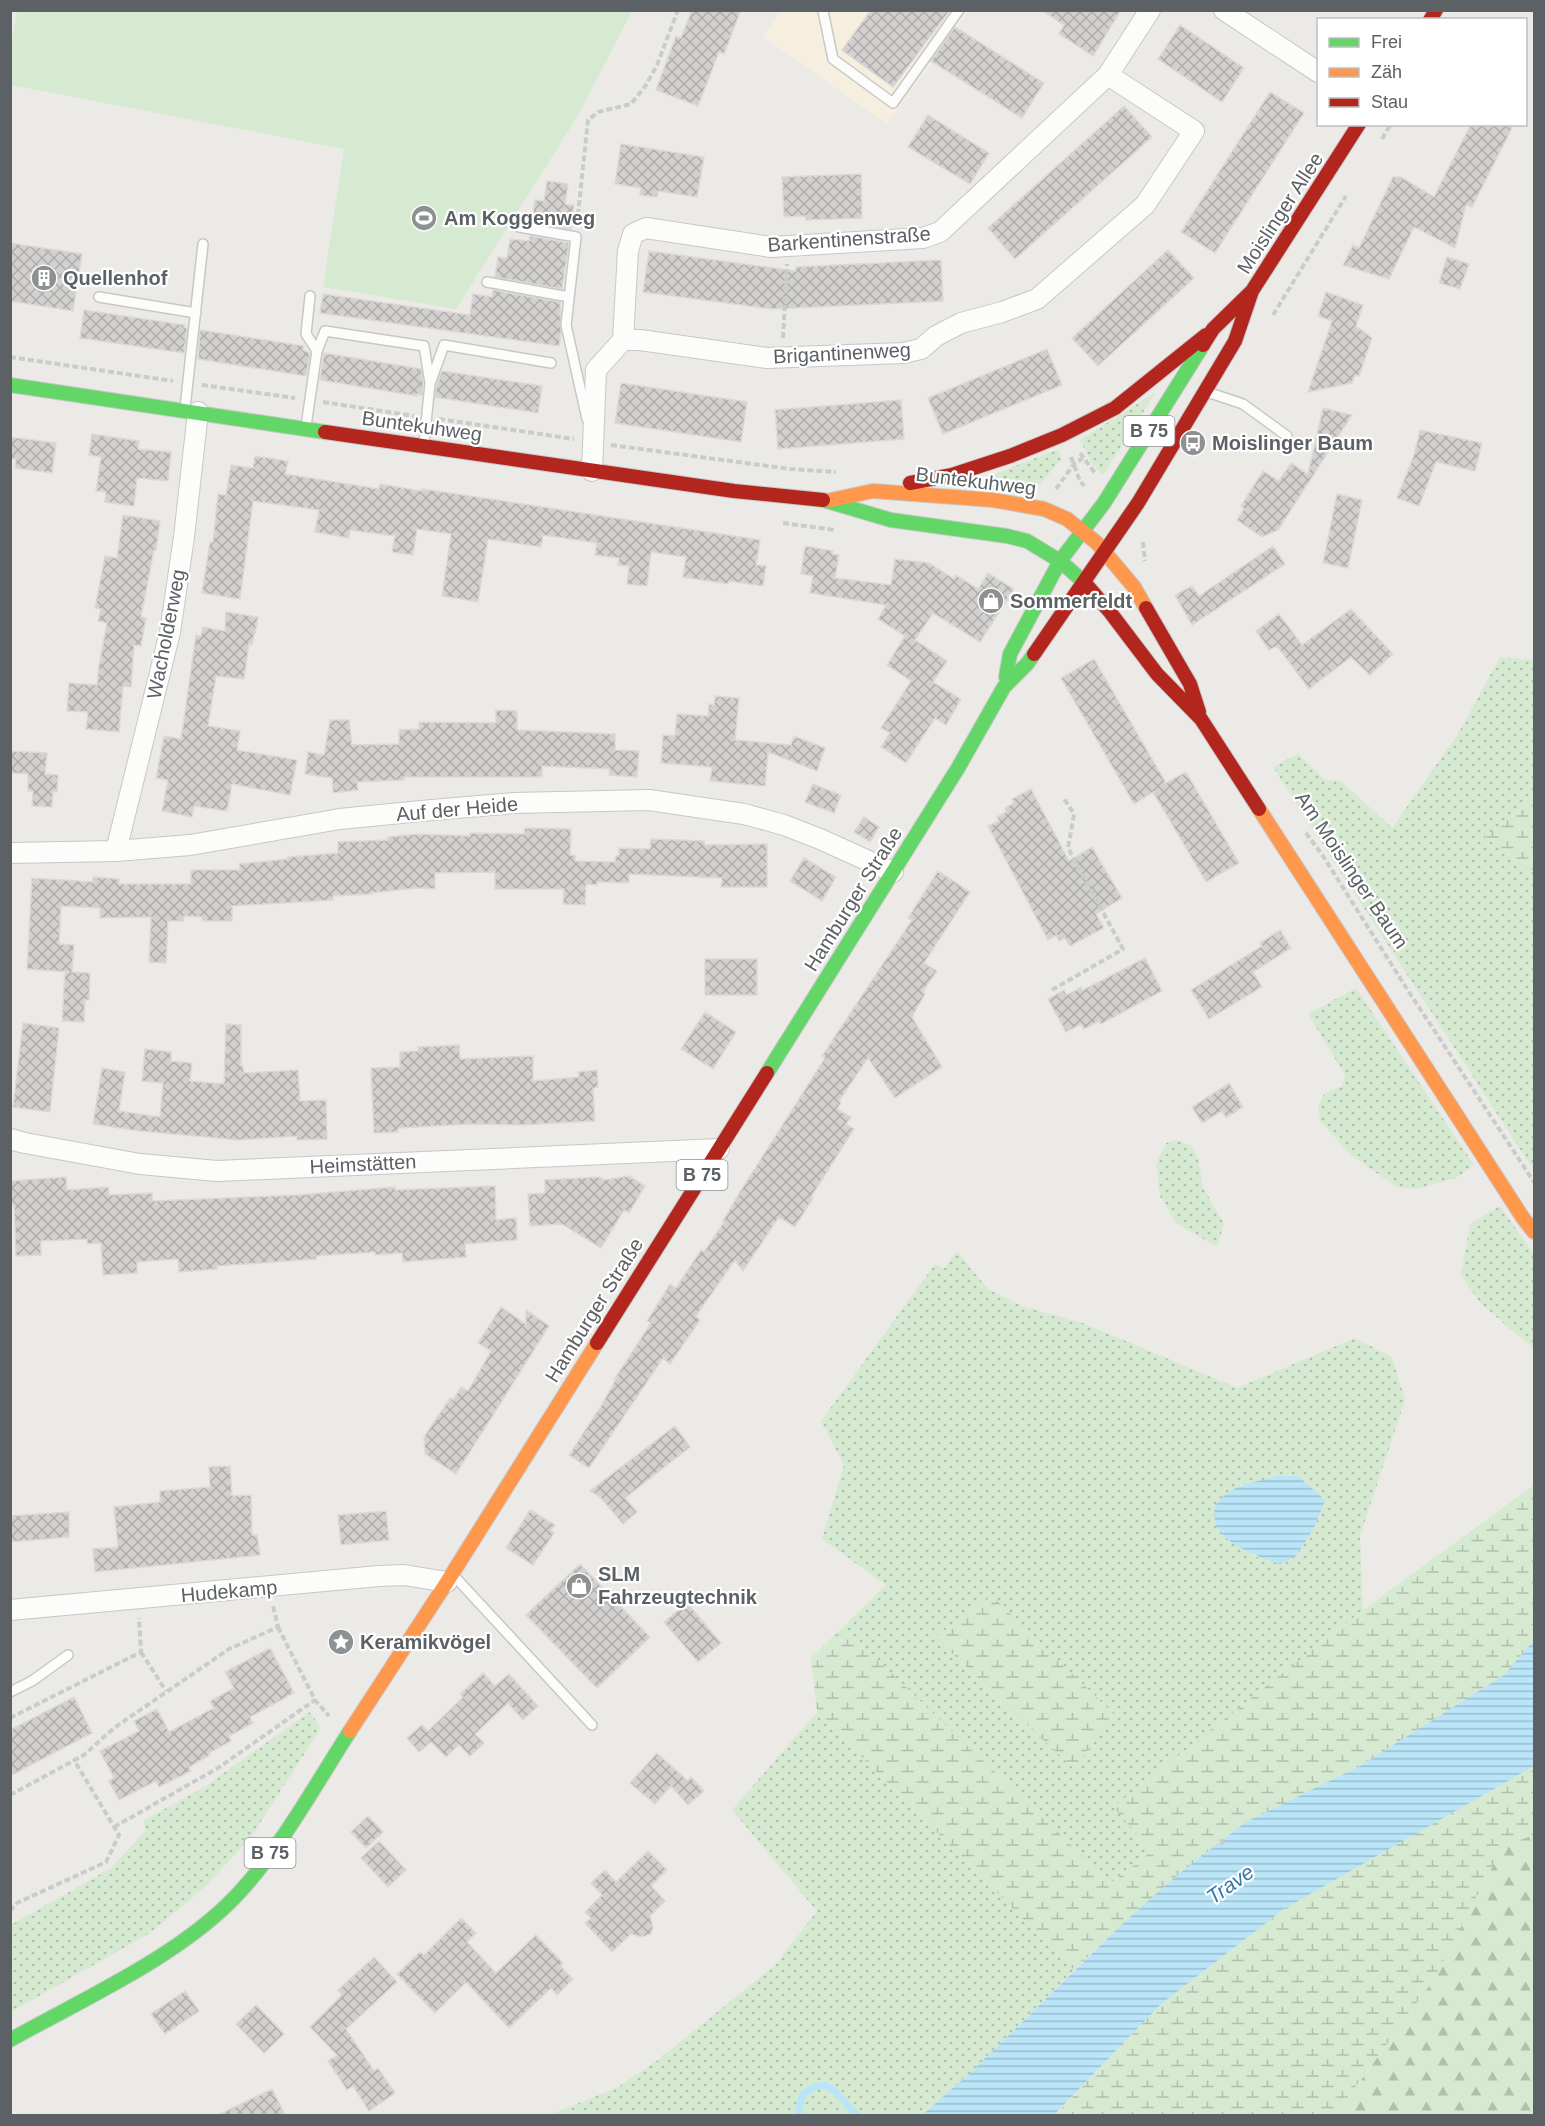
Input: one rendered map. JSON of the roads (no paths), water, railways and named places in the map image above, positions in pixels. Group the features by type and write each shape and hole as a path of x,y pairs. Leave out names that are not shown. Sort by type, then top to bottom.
{"main road":[{"name":"Moislinger Allee","path":"1004,687 1011,654 1060,561 1104,502 1213,329 1252,291 1358,126"},
{"name":"Moislinger Allee","path":"1128,519 1235,341 1252,291"},
{"path":"873,491 952,475 1010,456 1062,435 1115,408 1213,329"},
{"name":"Buntekuhweg","path":"10,385 734,491 828,501 891,520 1007,536 1027,541 1060,561"},
{"name":"Buntekuhweg","path":"828,501 873,491 993,500 1044,509 1067,519 1105,552"},
{"name":"Hamburger Straße","path":"10,2040 160,1957 202,1926 236,1896 272,1851 450,1578 893,872 1004,687 1027,664 1128,519"},
{"path":"1105,552 1134,587 1168,643 1190,684 1201,718"},
{"path":"1060,561 1085,583 1157,674 1201,718 1534,1232"}],"street":[{"name":"Barkentinenstraße","path":"623,340 628,251 633,234 646,228 771,247 924,238 940,232 1108,75 1150,10"},
{"path":"1224,10 1317,71"},
{"name":"Brigantinenweg","path":"623,340 640,340 767,358 912,351 921,349 936,336 961,323 1002,312 1037,299 1145,205 1194,131 1108,75"},
{"path":"583,469 592,442 596,370 623,340"},
{"name":"Wacholderweg","path":"116,851 170,632 184,537 192,412"},
{"name":"Auf der Heide","path":"10,853 116,851 190,845 340,819 514,803 649,800 744,813 820,838 893,872"},
{"name":"Heimstätten","path":"10,1139 140,1164 218,1171 719,1149"},
{"name":"Hudekamp","path":"10,1610 404,1575 450,1578"}],"lane":[{"path":"823,11 833,59 893,103 960,10"},
{"path":"519,227 576,237 566,325 592,442"},
{"path":"192,412 189,383 203,243"},
{"path":"487,282 570,297"},
{"path":"310,296 306,334 317,351"},
{"path":"99,297 196,313"},
{"path":"306,429 317,351 325,331 423,346 430,383"},
{"path":"423,446 430,383 444,345 550,363"},
{"path":"1205,392 1243,404 1287,436"},
{"path":"450,1578 592,1725"},
{"path":"10,1692 32,1681 68,1655"}],"water":[{"path":"1276,1476 1298,1476 1325,1500 1314,1528 1296,1556 1280,1564 1255,1555 1229,1540 1216,1525 1214,1508 1227,1493 1234,1489"},
{"name":"Trave","path":"1534,1640 1534,1766 1284,1909 1161,2004 1054,2115 922,2115 968,2075 1118,1928 1176,1876 1246,1822 1360,1766 1504,1675"}],"waterway":[{"path":"800,2116 802,2095 814,2087 825,2085 836,2092 857,2116"}],"place":[{"name":"Am Koggenweg","path":"424,218"},
{"name":"Quellenhof","path":"44,278"},
{"name":"Moislinger Baum","path":"1193,443"},
{"name":"Sommerfeldt","path":"991,601"},
{"name":"SLM Fahrzeugtechnik","path":"579,1586"},
{"name":"Keramikvögel","path":"341,1642"}]}
